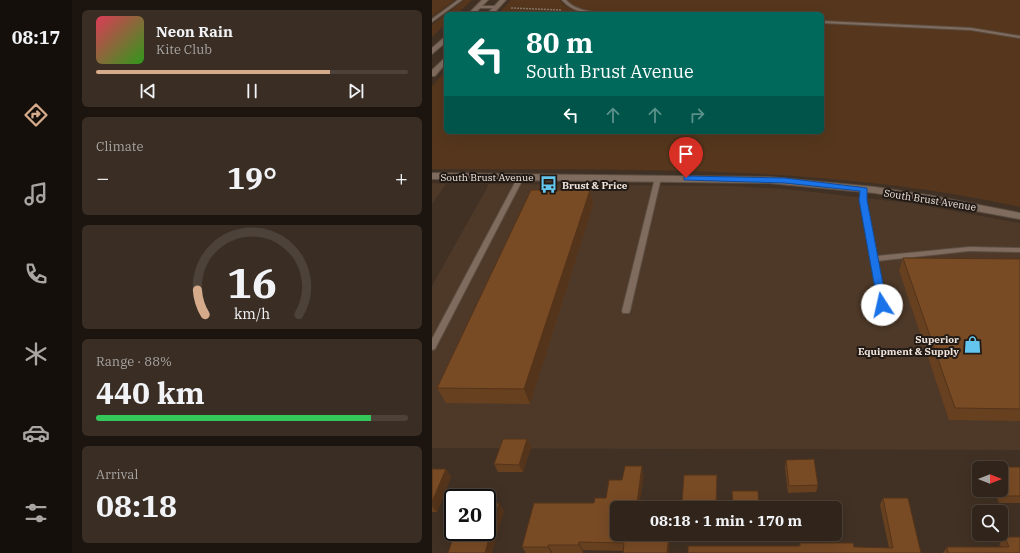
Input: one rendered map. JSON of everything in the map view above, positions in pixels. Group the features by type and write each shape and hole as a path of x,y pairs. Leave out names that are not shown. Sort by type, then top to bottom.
{"street":[{"path":"473,12 485,0"},
{"path":"492,12 503,0"},
{"path":"432,52 444,40"},
{"path":"432,74 444,61"},
{"name":"South Brust Avenue","path":"432,176 785,180 864,189 972,206 1020,216"}],"lane":[{"path":"432,21 460,0"},
{"path":"564,0 569,7 578,10 604,12"},
{"path":"478,7 497,7"},
{"path":"824,22 970,29 1020,36"},
{"path":"432,347 521,177"},
{"path":"626,311 658,178"},
{"path":"864,189 863,200 885,321"},
{"path":"874,259 969,249 1020,250"}],"path":[{"path":"497,7 578,10"}],"shaded area":[{"path":"432,0 455,0 432,17"},
{"path":"464,0 472,0 459,12 449,12"},
{"path":"511,0 560,0 570,9 581,12 500,12"},
{"path":"568,0 1020,0 1020,36 969,28 824,22 824,12 601,12 576,8 571,5"},
{"path":"444,16 444,26 432,37 432,25"},
{"path":"824,23 966,29 1020,37 1020,207 947,193 874,183 801,176 654,170 432,169 432,86 444,73 444,134 824,134"},
{"path":"432,183 446,184 432,204"},
{"path":"489,184 733,186 795,190 909,203 1020,223 1020,450 432,448 432,286"}],"building":[{"path":"531,190 590,190 524,389 437,388"},
{"name":"Superior Equipment & Supply","path":"903,258 1020,259 1020,409 955,408"},
{"path":"503,439 527,439 519,465 494,464"},
{"path":"814,459 818,485 789,486 786,460"},
{"path":"625,466 642,466 637,501 610,501 610,541 668,541 667,553 623,553 624,543 579,542 579,545 522,547 534,503 594,503 595,498 606,498 609,480 622,480"},
{"path":"1008,467 1020,467 1020,496 1008,496"},
{"path":"432,469 446,469 432,502"},
{"path":"684,475 717,475 716,501 682,501"},
{"path":"732,491 758,491 759,501 733,501"},
{"path":"883,498 908,498 921,553 688,553 688,546 800,546 800,543 853,543 854,547 893,548"},
{"path":"496,503 499,503 496,514"},
{"path":"1008,537 1020,537 1020,553 948,553 947,547 1009,547 1007,541 1008,541"},
{"path":"452,541 488,541 485,553 448,553"}],"place":[{"name":"Brust & Price","path":"549,185"},
{"name":"Superior Equipment & Supply","path":"972,345"}],"route":[{"path":"686,178 785,180 864,189 863,200 882,305"}]}
